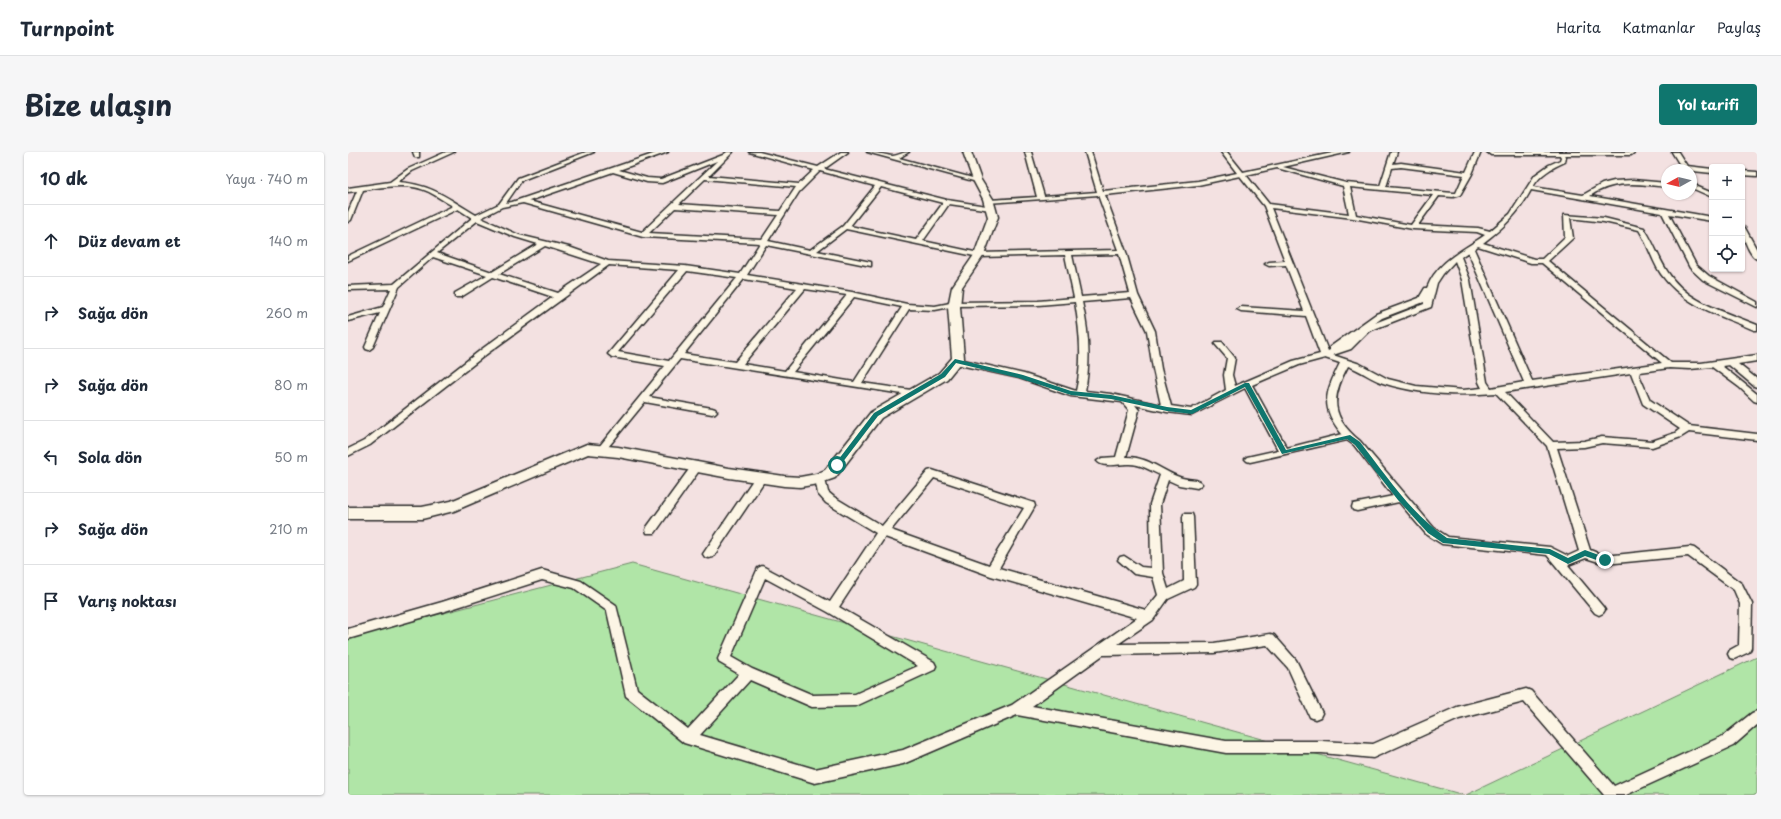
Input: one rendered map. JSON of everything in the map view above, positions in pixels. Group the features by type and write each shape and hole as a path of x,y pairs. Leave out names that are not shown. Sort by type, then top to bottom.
{"street":[{"path":"392,184 410,170 451,152"},
{"path":"501,205 520,179 591,152"},
{"path":"369,346 396,286 432,254 471,224 477,217 501,205 523,201 665,152"},
{"path":"752,152 947,202 990,205 1041,198 1198,183 1243,175 1346,152"},
{"path":"601,450 742,277 782,212 801,186 819,169 845,152"},
{"path":"870,152 977,180"},
{"path":"893,158 906,152"},
{"path":"348,513 422,513 454,506 586,449 601,450 761,477 800,482 820,478 830,474 876,415 943,376 958,358 955,304 957,287 980,255 994,217 966,152"},
{"path":"1028,152 1041,198"},
{"path":"1088,152 1092,169 1122,252 1134,295 1152,331 1157,369 1167,409"},
{"path":"1224,152 1267,206 1325,355 1357,366 1385,381 1416,389 1463,393 1498,390 1529,384 1669,365 1678,366 1712,364 1757,358"},
{"path":"1383,188 1394,152"},
{"path":"1278,167 1346,185 1436,194 1458,194 1469,174 1478,152"},
{"path":"1491,152 1631,152"},
{"path":"955,361 1021,376 1071,393 1125,400 1167,409 1192,412 1231,391 1296,363 1348,347 1366,329 1428,305 1429,290 1438,272 1457,256 1491,234 1507,221 1516,210 1534,177 1544,168 1563,160 1564,157 1560,152"},
{"path":"1675,152 1682,164"},
{"path":"613,170 648,180 662,181 728,154"},
{"path":"643,235 728,154"},
{"path":"1390,166 1469,174"},
{"path":"1697,169 1709,170"},
{"path":"1754,174 1757,181"},
{"path":"704,177 801,186"},
{"path":"1583,198 1591,191 1615,180 1661,184"},
{"path":"348,190 392,184 414,185 430,190 482,221 517,236 545,243 607,263 685,268 852,294 907,306 936,308 955,304 1078,301 1134,295"},
{"path":"811,252 845,227 879,185"},
{"path":"1346,185 1353,216"},
{"path":"348,220 361,188"},
{"path":"1528,188 1709,219"},
{"path":"1697,188 1709,194"},
{"path":"1412,227 1436,194"},
{"path":"523,201 643,235 763,242 868,264"},
{"path":"919,241 947,202"},
{"path":"673,206 782,212"},
{"path":"1267,206 1353,216 1412,227 1478,230 1491,234"},
{"path":"348,259 457,207"},
{"path":"1665,212 1693,266 1706,278 1757,305"},
{"path":"1544,261 1569,238 1569,228 1566,216 1584,219 1595,217 1642,229 1650,240 1663,271 1676,289 1697,305 1757,328"},
{"path":"845,227 919,241 980,255 1122,252"},
{"path":"1745,231 1754,234"},
{"path":"1745,235 1757,257"},
{"path":"458,295 545,243"},
{"path":"1478,243 1527,259 1544,261 1669,365"},
{"path":"1470,248 1529,384"},
{"path":"432,254 558,296"},
{"path":"1068,254 1078,301 1083,344 1084,378 1080,394"},
{"path":"1457,256 1466,280 1483,382 1488,391"},
{"path":"348,453 367,443 558,296 607,263"},
{"path":"1269,264 1290,263"},
{"path":"672,364 612,354 685,268"},
{"path":"348,288 396,286"},
{"path":"737,365 803,286"},
{"path":"787,374 852,294"},
{"path":"856,384 907,306"},
{"path":"348,319 386,309"},
{"path":"1241,309 1309,314"},
{"path":"1219,344 1231,358 1228,375 1231,391"},
{"path":"679,356 915,393"},
{"path":"1345,362 1335,382 1331,398 1334,411 1348,436 1357,443 1401,498 1430,531 1446,541 1550,552 1568,561 1585,552 1605,560 1690,551 1738,587 1746,604 1746,648 1734,654"},
{"path":"1731,362 1757,384"},
{"path":"1712,364 1742,385 1757,399"},
{"path":"1636,369 1635,375 1646,402 1687,429 1757,437"},
{"path":"1247,384 1284,452"},
{"path":"1498,390 1551,445 1585,552"},
{"path":"644,399 712,411"},
{"path":"1120,460 1134,410 1125,400"},
{"path":"1551,445 1584,444 1602,440 1652,444 1678,435 1687,429"},
{"path":"1250,459 1348,436"},
{"path":"1102,461 1130,460 1148,465 1178,481 1198,484"},
{"path":"651,530 697,466"},
{"path":"832,609 883,532 932,474 1030,506 991,571"},
{"path":"1164,596 1157,573 1155,504 1165,475"},
{"path":"709,554 761,477"},
{"path":"820,478 823,494 830,500 883,532 991,571 1149,616"},
{"path":"1357,507 1401,498"},
{"path":"348,634 442,607 542,575 577,584 612,608 631,692 689,738 815,776 903,757 1017,709 1149,616 1164,596 1190,584 1188,517"},
{"path":"1550,552 1599,610"},
{"path":"1124,560 1138,571 1157,573"},
{"path":"762,570 832,609 930,666 856,700 812,701 748,673 724,659 762,570"},
{"path":"1101,650 1214,648 1270,639 1292,664 1315,713"},
{"path":"689,738 748,673"},
{"path":"1017,709 1226,747 1322,747 1374,751 1457,713 1526,695 1612,794 1728,741 1757,717"}],"green space":[{"path":"632,564 1464,795 348,795 348,638"},
{"path":"1757,657 1757,795 1466,795"}],"route":[{"path":"837,465 876,415 908,398 943,376 955,361 1021,376 1071,393 1111,397 1167,409 1192,412 1247,384 1284,452 1348,436 1357,443 1401,498 1430,531 1446,541 1550,552 1568,561 1585,552 1605,560"}]}
